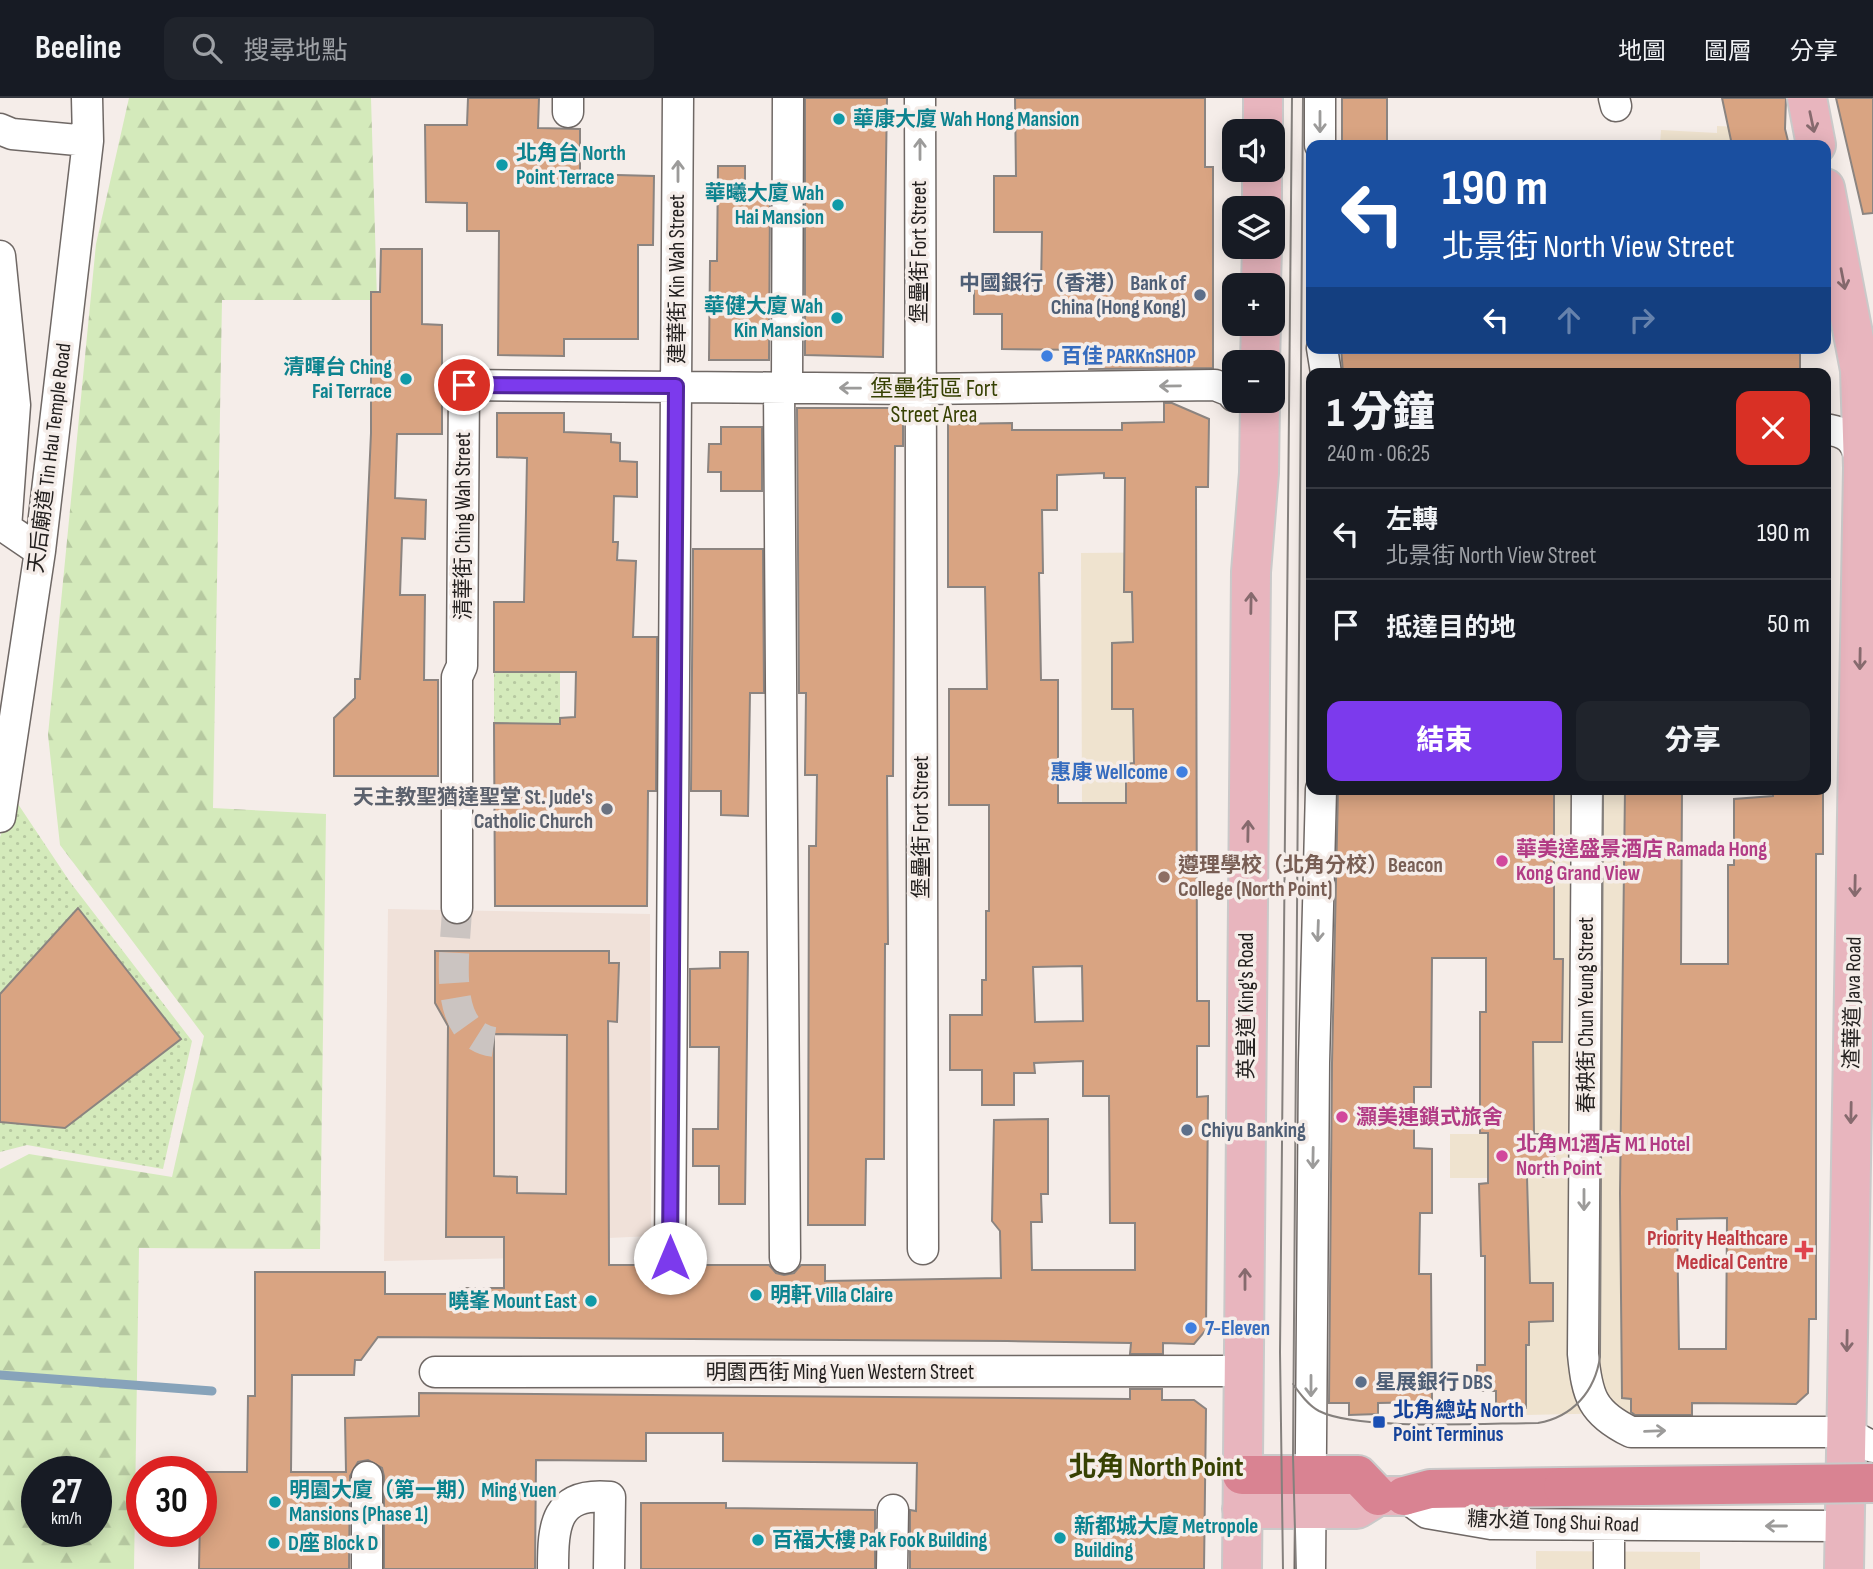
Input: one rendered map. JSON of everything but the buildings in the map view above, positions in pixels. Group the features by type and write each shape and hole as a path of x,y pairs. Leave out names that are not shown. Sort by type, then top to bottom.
{"highway":[{"path":"1242,1492 1311,1492 1358,1475 1391,1496 1430,1489 1873,1483"}],"main road":[{"path":"1263,98 1263,119"},
{"path":"1807,98 1815,140"},
{"name":"渣華道 Java Road","path":"1831,221 1860,370 1868,460 1859,1526 1843,1569"},
{"name":"英皇道 King's Road","path":"1242,1569 1251,572 1259,473 1260,413"}],"street":[{"name":"天后廟道 Tin Hau Temple Road","path":"0,817 13,748 40,551 88,141 87,98"},
{"name":"建華街 Kin Wah Street","path":"670,1258 678,98"},
{"path":"785,1258 783,387 788,98"},
{"name":"堡壘街 Fort Street","path":"919,449 920,98"},
{"path":"1320,98 1320,140"},
{"path":"0,129 12,134 88,141"},
{"path":"0,256 15,405 6,528 40,551"},
{"name":"清華街 Ching Wah Street","path":"463,896 457,677 462,666 464,385 676,386"},
{"path":"676,386 783,387 919,397 1215,386 1222,388"},
{"name":"堡壘街 Fort Street","path":"919,397 923,1248"},
{"path":"1244,413 1254,442 1259,473"},
{"path":"1831,430 1844,432 1868,460"},
{"path":"1310,1569 1314,1063 1321,795"},
{"name":"春秧街 Chun Yeung Street","path":"1587,795 1583,1354 1589,1392 1606,1420 1631,1432 1859,1440"},
{"name":"明園西街 Ming Yuen Western Street","path":"435,1372 1244,1371"},
{"path":"367,1477 367,1569"},
{"name":"糖水道 Tong Shui Road","path":"1391,1496 1427,1513 1491,1524 1859,1526"},
{"path":"553,1569 554,1528 559,1516 580,1498 610,1497 609,1569"},
{"path":"892,1569 893,1510"},
{"path":"1609,1526 1609,1569"}],"shaded area":[{"path":"1717,126 1785,129 1788,140 1660,140 1661,130 1717,133"},
{"path":"1196,552 1197,830 1174,832 1197,832 1197,920 1082,803 1081,553"},
{"path":"1450,795 1656,795 1667,1412 1526,1415 1522,1178 1450,1178 1450,1134 1521,1134 1518,958 1450,958"},
{"path":"388,909 650,914 651,1236 609,1238 609,1256 384,1261"},
{"path":"1536,1551 1700,1552 1700,1569 1536,1569"}],"green space":[{"path":"129,98 371,98 377,300 222,300 213,808 326,814 320,1249 139,1248 136,1456 126,1456 126,1547 134,1547 134,1569 0,1569 0,1169 29,1154 172,1177 204,1036 60,845 48,735 96,244"},
{"path":"560,671 560,724 494,723 494,672"},
{"path":"14,798 70,882 192,1041 163,1169 27,1145 0,1152 0,837"}],"waterway":[{"path":"0,1375 212,1391"}],"tunnel":[{"path":"457,908 454,987 458,1007 465,1023 477,1036 494,1042"}],"tram line":[{"path":"1283,1569 1280,1352 1292,98"},
{"path":"1296,1569 1293,1456 1303,98"},
{"path":"1293,1384 1315,1409 1338,1417 1393,1424 1457,1424 1538,1423 1551,1420 1572,1408 1593,1381 1600,1357 1603,795"}],"place":[{"name":"華康大廈 Wah Hong Mansion","path":"839,119"},
{"name":"北角台 North Point Terrace","path":"502,165"},
{"name":"華曦大廈 Wah Hai Mansion","path":"838,205"},
{"name":"中國銀行（香港） Bank of China (Hong Kong)","path":"1200,295"},
{"name":"華健大廈 Wah Kin Mansion","path":"837,318"},
{"name":"百佳 PARKnSHOP","path":"1047,356"},
{"name":"清暉台 Ching Fai Terrace","path":"406,379"},
{"name":"惠康 Wellcome","path":"1182,772"},
{"name":"天主教聖猶達聖堂 St. Jude's Catholic Church","path":"607,809"},
{"name":"華美達盛景酒店 Ramada Hong Kong Grand View","path":"1502,861"},
{"name":"遵理學校（北角分校）Beacon College (North Point)","path":"1164,877"},
{"name":"灝美連鎖式旅舍","path":"1342,1117"},
{"name":"Chiyu Banking","path":"1187,1130"},
{"name":"北角M1酒店 M1 Hotel North Point","path":"1502,1156"},
{"name":"Priority Healthcare Medical Centre","path":"1804,1250"},
{"name":"明軒 Villa Claire","path":"756,1295"},
{"name":"曉峯 Mount East","path":"591,1301"},
{"name":"7-Eleven","path":"1191,1328"},
{"name":"星展銀行 DBS","path":"1361,1382"},
{"name":"北角總站 North Point Terminus","path":"1379,1422"},
{"name":"明園大廈（第一期） Ming Yuen Mansions (Phase 1)","path":"275,1502"},
{"name":"新都城大廈 Metropole Building","path":"1060,1538"},
{"name":"百福大樓 Pak Fook Building","path":"758,1540"},
{"name":"D座 Block D","path":"274,1543"}],"district":[{"name":"堡壘街區 Fort Street Area","path":"934,402"},
{"name":"北角 North Point","path":"1156,1467"}],"route":[{"path":"464,385 676,386 670,1258"}]}
